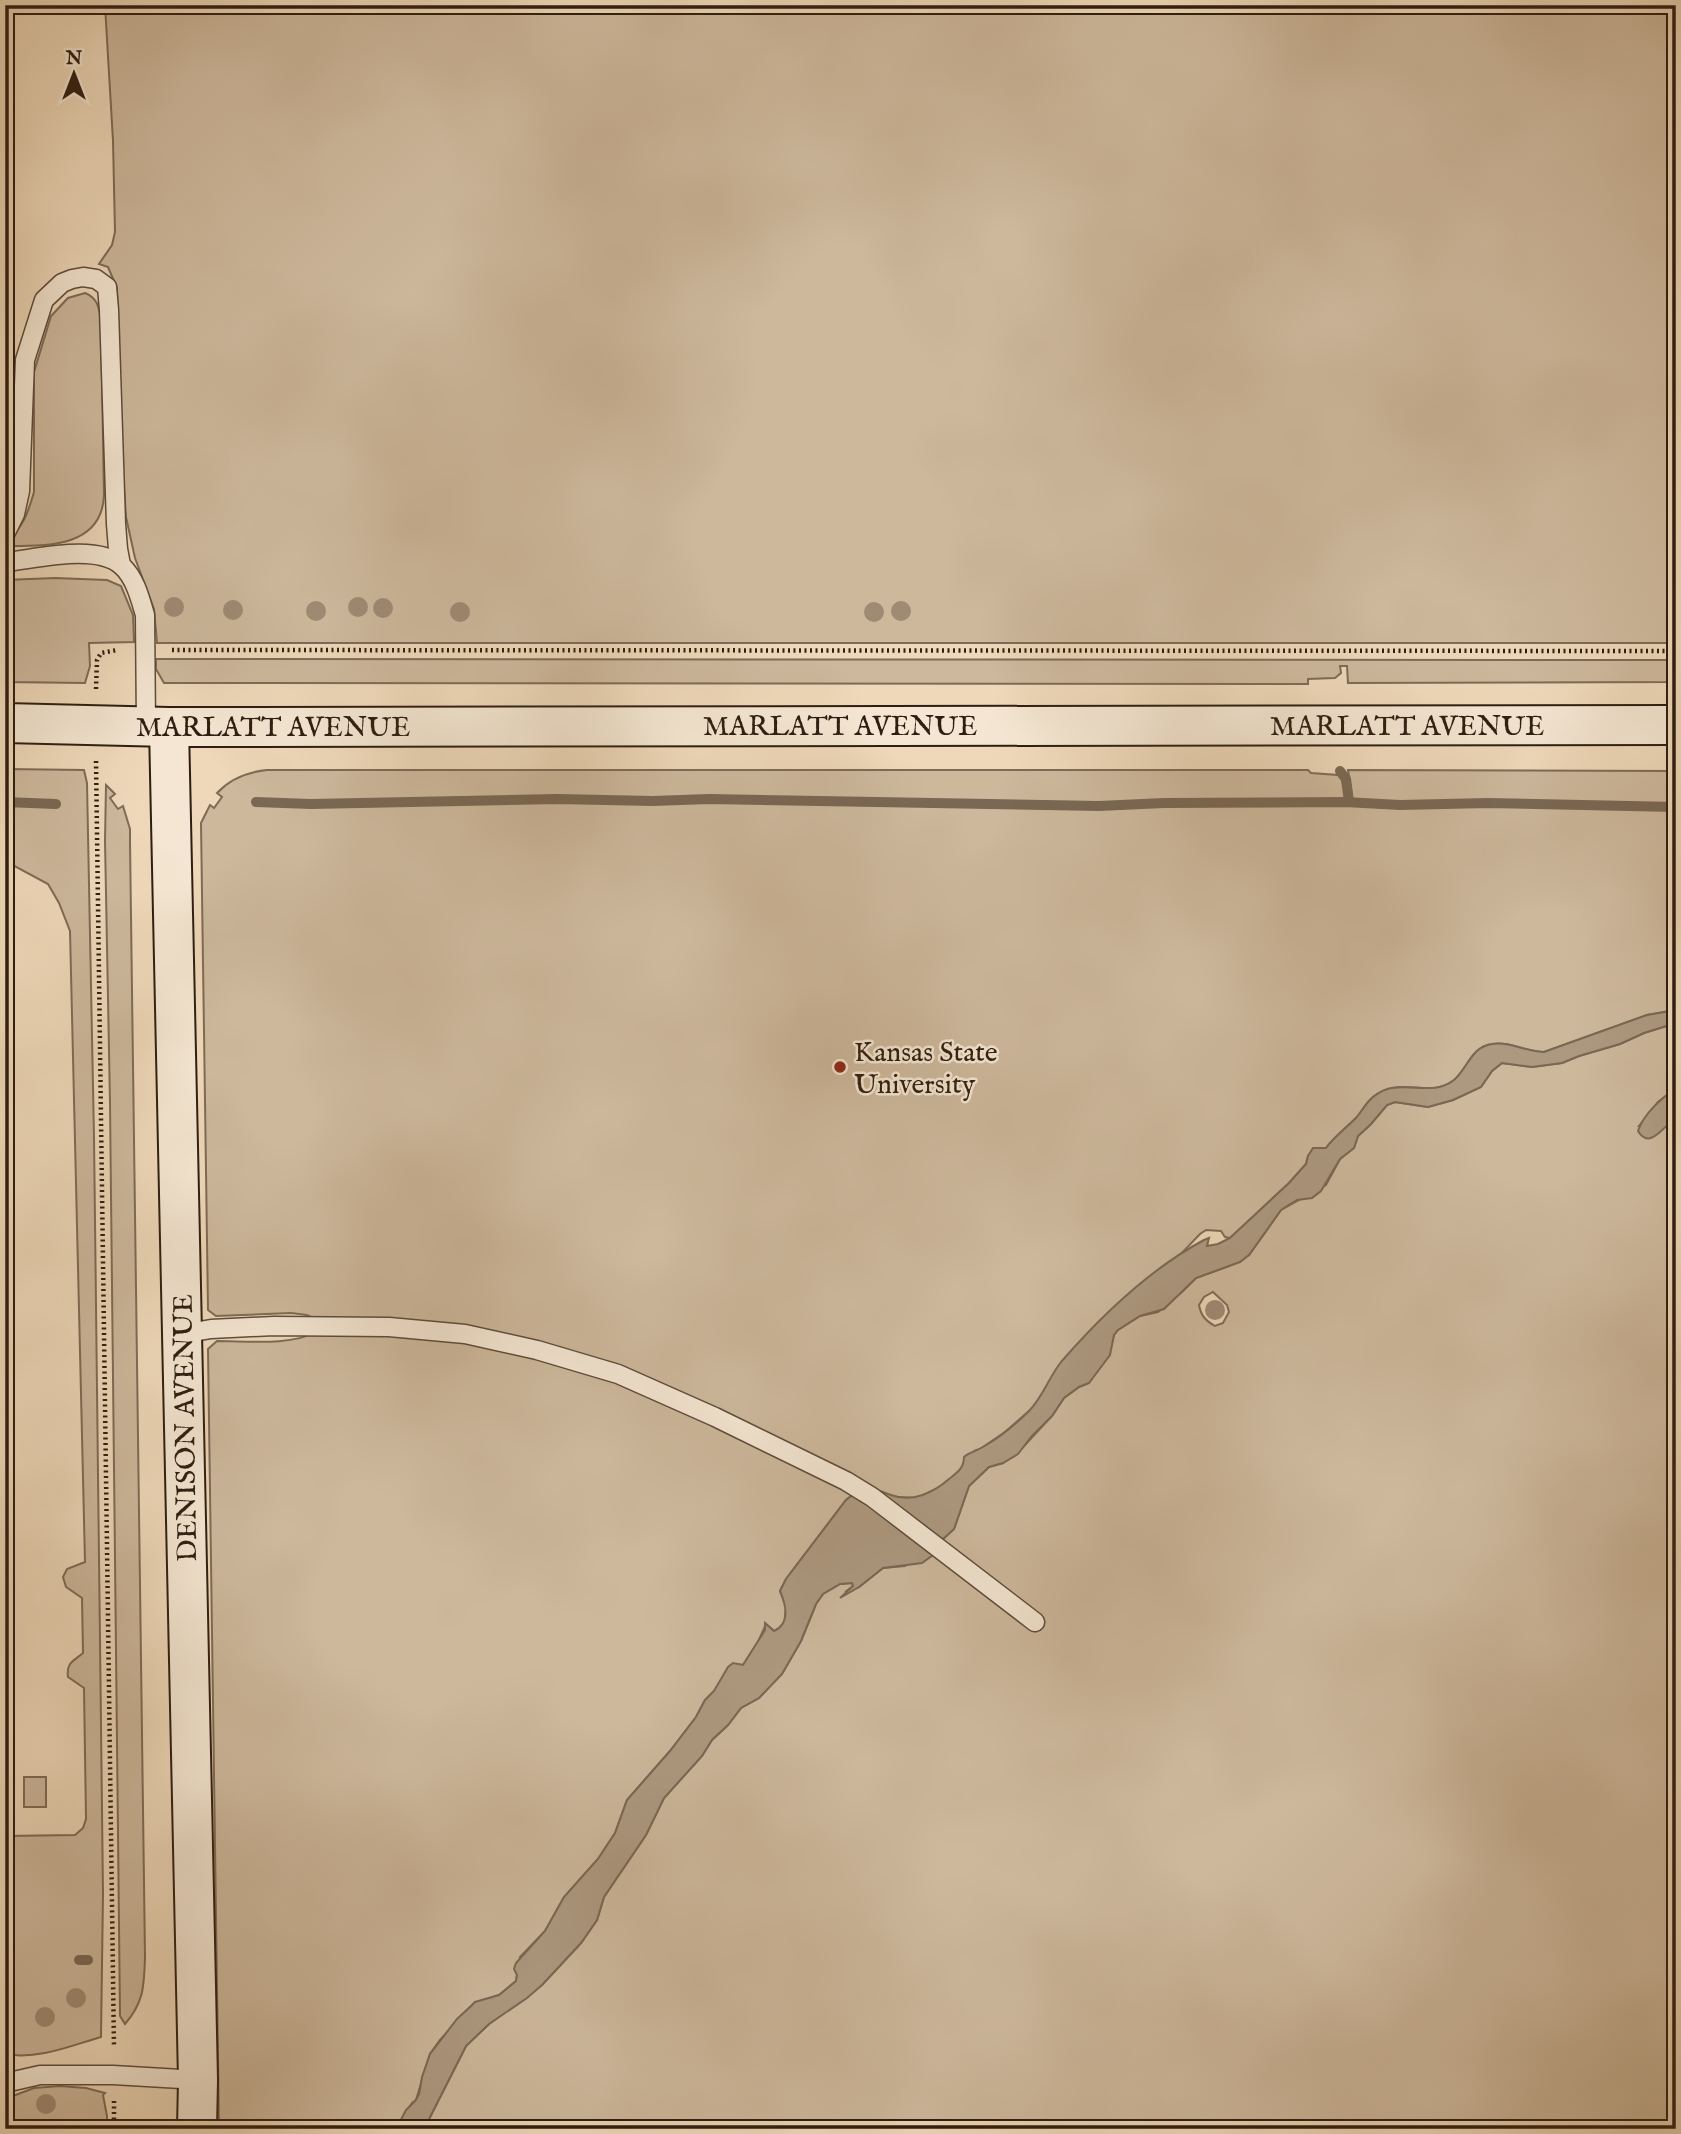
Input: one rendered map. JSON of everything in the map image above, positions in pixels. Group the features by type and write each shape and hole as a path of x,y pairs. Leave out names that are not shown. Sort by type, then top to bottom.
{"main road":[{"name":"MARLATT AVENUE","path":"5,723 158,726 1676,725"},
{"name":"DENISON AVENUE","path":"158,726 182,1334 197,2129"}],"lane":[{"path":"5,534 15,514 20,491 25,360 44,300 62,283 83,277 96,279 107,287 116,524 121,565"},
{"path":"5,562 88,553 121,565 131,578 145,615 146,650 158,726"},
{"path":"182,1334 211,1329 274,1326 389,1327 465,1334 537,1350 618,1374 715,1417 846,1481 872,1497 1035,1622"},
{"path":"5,2083 40,2075 113,2075 198,2080"}],"path":[{"path":"97,683 97,660 102,653 110,650 1676,651"},
{"path":"97,775 114,2032"},
{"path":"114,2097 114,2129"}],"shaded area":[{"path":"105,5 1676,5 1676,643 157,643 154,609 135,558 126,517 121,444 117,288 108,267 99,264 112,245 115,232"},
{"path":"85,293 95,301 101,321 104,495 101,512 83,534 69,540 54,544 6,546 6,541 24,520 34,492 34,372 51,316 68,298"},
{"path":"5,580 107,580 121,586 133,615 134,642 89,643 90,666 85,683 5,682"},
{"path":"156,659 1676,660 1676,682 1348,683 1347,666 1340,666 1341,673 1335,678 1308,679 1308,684 164,683 156,669"},
{"path":"5,769 84,770 87,783 94,1137 103,1894 101,2037 30,2055 5,2054 5,1991 12,1989 11,1985 5,1986 5,1836 75,1835 83,1828 86,1819 84,1688 68,1677 71,1662 83,1653 82,1598 66,1587 63,1577 67,1569 85,1562 70,931 48,884 5,861"},
{"path":"1308,770 1311,773 1338,775 1346,796 1352,795 1348,770 1676,771 1676,1010 1647,1015 1544,1052 1492,1044 1479,1049 1459,1075 1446,1085 1431,1088 1400,1087 1377,1094 1326,1148 1319,1148 1308,1156 1306,1164 1289,1183 1230,1238 1225,1237 1221,1231 1206,1230 1178,1257 1132,1292 1060,1364 1038,1402 1005,1432 974,1451 958,1473 940,1487 917,1498 895,1497 864,1486 846,1500 786,1579 780,1591 786,1606 784,1625 774,1631 766,1624 743,1665 734,1664 670,1751 627,1800 615,1833 598,1859 564,1897 545,1931 520,1957 516,1981 499,1995 471,2006 440,2040 430,2054 416,2100 396,2129 219,2129 208,1349 217,1341 282,1341 316,1332 315,1319 307,1315 291,1313 216,1316 208,1310 201,823 210,805 214,808 222,797 217,793 228,783 253,772"},
{"path":"106,785 115,794 110,798 118,809 123,806 130,829 145,1958 142,1993 125,2024 120,2016"},
{"path":"1676,1010 1676,1023 1562,1063 1532,1067 1502,1063 1492,1071 1481,1087 1453,1100 1428,1107 1395,1102 1387,1105 1358,1136 1354,1148 1340,1159 1321,1191 1312,1198 1297,1200 1281,1210 1249,1255 1240,1262 1196,1278 1164,1309 1140,1316 1118,1330 1114,1335 1110,1355 1089,1383 1064,1398 1052,1416 1018,1454 989,1467 969,1486 954,1529 942,1540 933,1555 922,1563 883,1568 840,1598 853,1586 852,1583 840,1584 823,1594 782,1674 759,1698 741,1708 664,1798 646,1835 604,1897 597,1920 581,1943 542,1985 489,2024 466,2046 424,2129 396,2129 419,2094 430,2054 457,2019 475,2002 499,1995 516,1981 516,1963 545,1931 564,1897 598,1859 615,1833 627,1800 696,1717 728,1667 733,1663 743,1665 765,1630 765,1623 774,1631 783,1623 786,1613 780,1591 786,1579 846,1500 864,1486 907,1498 922,1495 943,1484 963,1465 964,1457 995,1439 1029,1411 1061,1362 1127,1295 1164,1265 1204,1240 1209,1238 1207,1246 1230,1238 1289,1183 1306,1164 1313,1148 1326,1148 1379,1093 1392,1088 1432,1088 1447,1084 1459,1075 1479,1049 1492,1044 1544,1052 1647,1015"},
{"path":"1676,1023 1676,1088 1658,1102 1639,1126 1665,1126 1676,1118 1676,2129 424,2129 466,2046 489,2024 542,1985 581,1943 597,1920 604,1897 646,1835 664,1798 741,1708 759,1698 782,1674 823,1594 840,1584 852,1583 853,1586 845,1592 859,1587 883,1568 905,1566 942,1540 954,1529 969,1486 989,1467 1003,1463 1025,1445 1052,1416 1064,1398 1089,1383 1110,1350 1118,1330 1140,1316 1158,1312 1196,1278 1229,1266 1249,1255 1281,1210 1326,1185 1340,1159 1354,1148 1358,1136 1387,1105 1395,1102 1428,1107 1453,1100 1481,1087 1492,1071 1502,1063 1532,1067 1562,1063","holes":["1213,1292 1227,1305 1229,1312 1223,1323 1215,1326 1204,1318 1199,1305 1204,1297"]},
{"path":"1676,1088 1676,1118 1652,1138 1643,1136 1638,1131 1644,1118"},
{"path":"24,1777 46,1777 46,1807 24,1807"},
{"path":"60,2086 105,2093 103,2095 107,2129 5,2129 5,2099 34,2088"}],"waterway":[{"path":"1340,771 1346,779 1349,802"},
{"path":"256,802 311,804 709,799 1099,806 1345,802 1400,805 1488,803 1676,807"},
{"path":"5,802 56,804"},
{"path":"79,1960 88,1960"}],"place":[{"name":"Kansas State University","path":"840,1067"}]}
